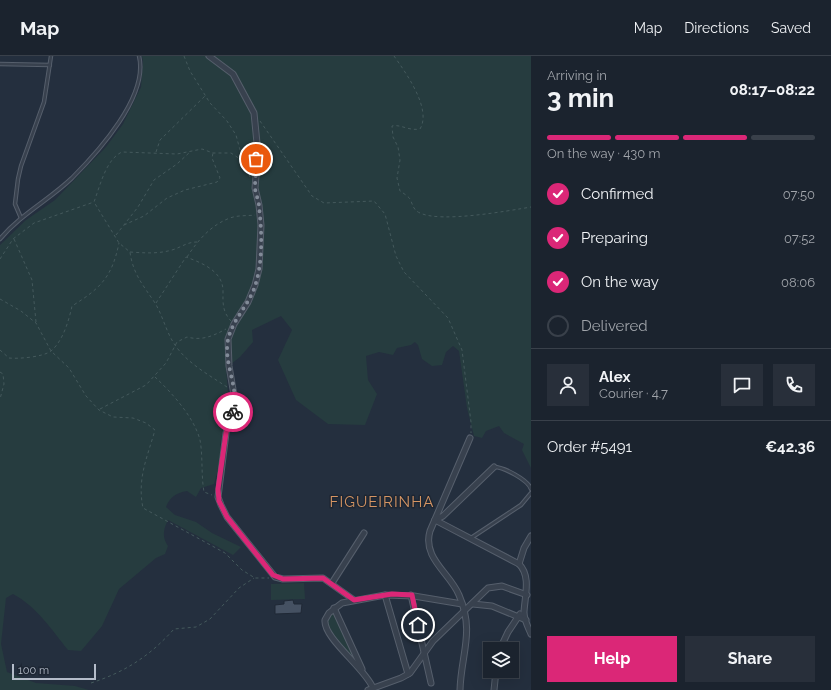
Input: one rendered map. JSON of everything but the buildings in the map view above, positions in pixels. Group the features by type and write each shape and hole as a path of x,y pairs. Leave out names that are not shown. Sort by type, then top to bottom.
{"street":[{"path":"210,56 233,74 254,113 258,153 255,188 260,215 260,254 258,274 248,302 233,326 228,339 228,356 234,392 234,405 226,433 218,497 227,517 275,577 283,579 320,577 332,583 354,600"},
{"path":"460,690 467,640 467,621 465,611 453,583 434,560 428,548 428,536 470,438"},
{"path":"435,520 443,516 494,467"},
{"path":"435,520 519,564 524,569 528,582 524,610 531,634"},
{"path":"332,583 364,533"},
{"path":"519,564 524,548 531,536"},
{"path":"334,608 370,689 408,674 440,634 473,604 482,592 495,586 509,588 527,595"},
{"path":"362,670 326,629 325,620 334,608 342,603 385,595 412,595 462,604"},
{"path":"385,595 408,674"},
{"path":"412,595 431,683"},
{"path":"473,604 492,606 526,620"},
{"path":"503,642 518,616 524,610"},
{"path":"494,690 495,678"}],"lane":[{"path":"21,218 16,204 18,179 21,166 44,102 51,56"},
{"path":"0,240 21,218 71,179 102,145 126,111 137,84 140,62 139,56"},
{"path":"0,64 50,64"},
{"path":"494,467 501,468 530,485 531,489"},
{"path":"470,538 521,505 531,493"}],"path":[{"path":"184,56 190,71 205,96 227,121 236,135 243,161 255,188"},
{"path":"394,56 410,77 418,97 424,120 420,130 411,131 395,125 392,126 392,137 398,147 400,160 397,178 400,191 410,198 413,208 420,213 431,216 486,215 531,208"},
{"path":"155,153 160,140 205,96"},
{"path":"254,113 312,196 324,203 374,201 385,214 396,256 404,272 448,318 462,350 471,422 470,438"},
{"path":"94,202 106,170 116,154 122,152 177,154 202,149 213,152 231,153 243,161"},
{"path":"115,236 138,207 154,180 177,164 190,151"},
{"path":"124,225 144,216 167,198 185,190 217,182 220,178 212,158 213,152"},
{"path":"94,202 119,243 130,252 154,254 173,250 188,242 197,242"},
{"path":"0,259 13,239 34,223 94,202"},
{"path":"156,304 186,257 197,242 210,230 231,218 260,215"},
{"path":"13,239 32,280 36,323 51,351 69,368 86,396 99,410 113,417 133,418 146,422 155,430 141,476 140,493 142,508 225,553 242,570 254,578"},
{"path":"0,350 8,358 22,359 51,351 67,328 72,306 85,298 106,280 115,262 119,243"},
{"path":"130,252 131,263 141,285 156,304 175,345 186,358 234,392"},
{"path":"99,410 130,395 146,385 155,377 166,363 177,342 188,337 196,340 215,335 233,326 226,316 222,304 223,289 216,273 206,265 186,257"},
{"path":"0,299 21,311 36,323"},
{"path":"0,372 3,374 4,384 0,399"},
{"path":"155,377 172,393 191,421 200,439 204,492 218,497"},
{"path":"91,683 111,677 130,665 140,661 158,648 174,630 196,627 210,619 239,588 254,578 275,577"}],"green space":[{"path":"142,56 531,56 531,468 522,450 524,444 504,433 499,426 486,431 482,438 474,436 467,408 459,351 453,346 446,352 442,365 432,366 422,359 418,345 415,342 411,345 397,348 393,355 379,352 366,356 368,380 377,394 365,425 328,424 296,400 278,360 292,330 281,316 252,330 253,342 240,357 226,368 228,392 231,398 231,408 224,425 220,445 221,458 214,484 201,488 196,497 187,491 177,494 169,501 166,507 175,515 196,522 212,533 241,547 233,555 168,520 164,533 168,546 165,554 156,558 119,589 102,626 81,651 68,650 43,619 21,599 13,594 6,598 1,644 7,672 36,683 75,686 89,690 0,690 0,245 26,220 55,200 106,147 123,124 141,87"},
{"path":"304,583 305,599 271,600 271,584"},
{"path":"334,608 362,670 325,626"}],"way so far":[{"path":"233,412 234,392 228,366 228,339 230,331 248,302 255,285 259,269 261,225 255,188 257,176 256,159"}],"district":[{"name":"FIGUEIRINHA","path":"382,502"}],"route":[{"path":"233,412 226,433 218,497 227,517 273,575 277,578 283,579 323,578 328,580 354,600 363,600 392,594 412,595 418,625"}]}
